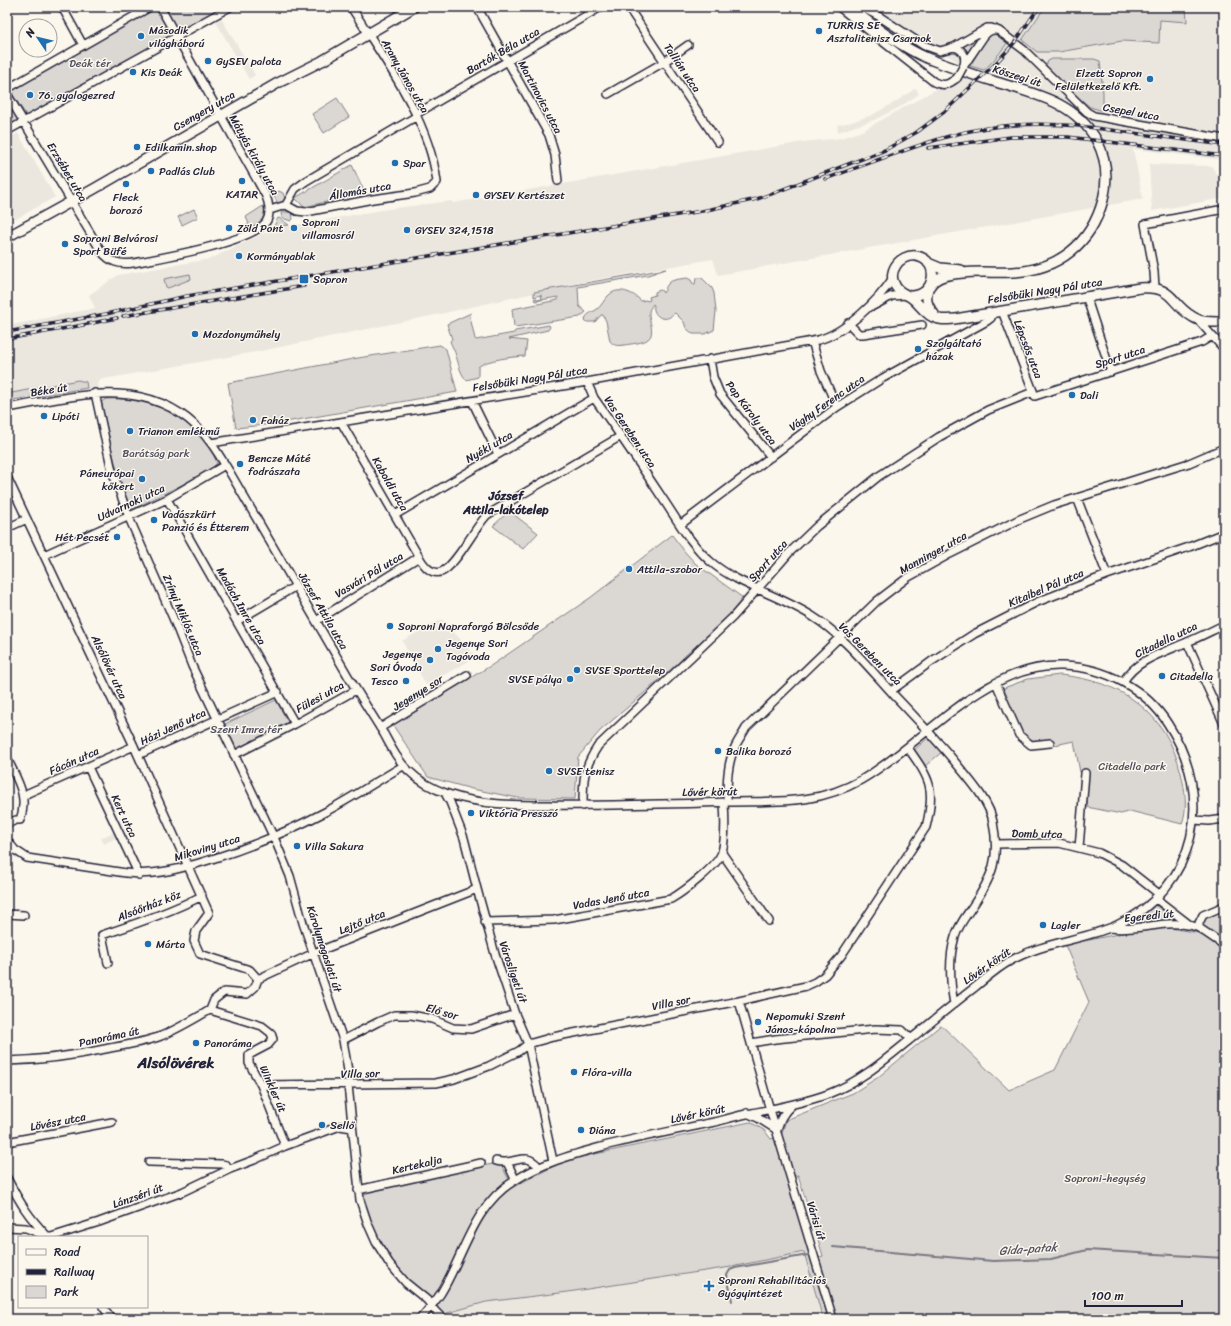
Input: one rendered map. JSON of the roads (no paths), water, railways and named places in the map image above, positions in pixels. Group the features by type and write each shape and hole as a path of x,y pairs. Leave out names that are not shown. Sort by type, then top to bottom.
{"main road":[{"name":"Csengery utca","path":"7,237 278,83 322,61 414,7"},
{"name":"Kőszegi út","path":"849,7 904,46 926,58 1046,98 1067,108 1088,127 1099,146 1104,160 1106,174 1102,200 1092,226 1076,248 1063,258 1038,269 1011,272 971,272 940,268 928,263"},
{"path":"917,256 928,263 931,268 932,276 926,295 928,306 939,320 932,317 908,295 897,288 893,278 893,272 896,264 905,258 917,256"},
{"name":"Kőszegi út","path":"929,287 932,282 941,277 971,272"},
{"path":"908,295 920,294 929,287"},
{"name":"Felsőbüki Nagy Pál utca","path":"939,320 960,318 1140,288 1155,288"},
{"path":"1155,288 1162,290 1190,315 1198,320 1206,322 1224,322"}],"street":[{"path":"62,7 83,45"},
{"path":"7,89 150,7"},
{"name":"Mátyás király utca","path":"160,7 266,196 270,210"},
{"path":"7,130 230,7"},
{"name":"Arany János utca","path":"351,7 417,115 429,147 437,182"},
{"name":"Martinovics utca","path":"477,7 550,135 555,155 558,181"},
{"name":"Bartók Béla utca","path":"286,205 295,189 306,181 508,60 600,7"},
{"name":"Tallián utca","path":"628,7 718,142"},
{"path":"839,7 934,82 944,85 957,78 984,36 988,32 995,29"},
{"path":"861,7 929,48 940,51 954,47 986,28 995,29"},
{"name":"Csepel utca","path":"995,29 1002,32 1024,50 1087,112 1094,116 1224,138"},
{"path":"608,94 664,62 688,45"},
{"path":"954,47 963,52 965,59 963,67"},
{"name":"Erzsébet utca","path":"7,94 101,251 115,263 124,264 217,246 258,228 266,222 270,210"},
{"name":"Állomás utca","path":"286,205 297,211 306,212 430,189 437,182"},
{"path":"270,210 286,205"},
{"path":"1155,288 1154,272 1145,224 1224,209"},
{"path":"864,311 882,294 893,278"},
{"path":"864,311 892,296 908,295"},
{"path":"1086,296 1111,372"},
{"name":"Felsőbüki Nagy Pál utca","path":"211,443 587,382 823,339 835,334 864,311"},
{"name":"Lépcsős utca","path":"997,311 1034,394"},
{"name":"Vághy Ferenc utca","path":"680,525 837,407 883,378 988,321 997,311"},
{"path":"1198,320 1224,349"},
{"path":"848,323 859,334 922,325"},
{"name":"Sport utca","path":"583,806 584,777 588,761 598,746 733,618 757,588 789,553 817,526 879,476 951,430 988,410 1034,394 1111,372 1202,342 1212,336"},
{"path":"812,341 820,371 837,407"},
{"name":"Pap Károly utca","path":"710,359 713,377 720,394 771,457"},
{"name":"Vas Gereben utca","path":"587,382 594,398 680,525 696,546 711,562 723,570 790,603 814,617 840,638 928,731 970,780 982,797 993,819 997,844 994,868 984,889 955,936 950,962 954,1004"},
{"path":"95,393 123,393 145,397 170,407 197,426 211,443 225,466"},
{"name":"Béke út","path":"7,408 95,393"},
{"name":"Zrínyi Miklós utca","path":"95,393 112,471 128,516 173,618 192,666 273,837"},
{"name":"Nyéki utca","path":"395,515 594,398"},
{"path":"472,401 498,454"},
{"name":"Kaboldi utca","path":"341,422 419,557"},
{"name":"Vasvári Pál utca","path":"316,621 419,557 428,569 434,572 442,572 451,565 480,522 487,515 621,436"},
{"name":"Manninger utca","path":"726,802 730,764 735,746 746,728 878,601 907,578 950,554 1020,519 1054,505 1189,463 1224,448"},
{"name":"Udvarnoki utca","path":"44,555 167,499 225,466"},
{"name":"József Attila utca","path":"225,466 356,690 403,766"},
{"name":"Alsólövér utca","path":"7,477 134,746 189,867"},
{"path":"1077,498 1107,575"},
{"name":"Madách Imre utca","path":"167,499 295,724"},
{"path":"7,528 27,519"},
{"name":"Kitaibel Pál utca","path":"891,692 932,661 974,634 1037,602 1224,533"},
{"path":"237,622 296,586"},
{"name":"Citadella utca","path":"1123,682 1127,675 1150,658 1224,625"},
{"path":"1187,642 1224,724"},
{"name":"Lővér körút","path":"403,766 415,777 445,793 489,804 583,806 798,801 841,790 857,783 884,766 908,748 964,702 996,683 1025,671 1057,666 1081,668 1110,676 1123,682 1143,695 1154,705 1164,716 1180,743 1190,771 1194,802 1194,820 1185,855 1173,876 1157,896 1136,914 1110,928 1028,952 1010,961 994,971 871,1071 842,1088 821,1097 770,1110 746,1113 641,1137 553,1161 515,1179 502,1188 490,1200 479,1216 433,1309 420,1319"},
{"name":"Jegenye sor","path":"380,728 467,675"},
{"path":"996,683 1018,735 1031,745 1050,743"},
{"name":"Fülesi utca","path":"295,724 356,690"},
{"path":"217,719 278,692"},
{"name":"Házi Jenő utca","path":"138,755 217,719"},
{"path":"234,755 295,724"},
{"name":"Fácán utca","path":"23,797 28,793 134,746"},
{"name":"Villa sor","path":"261,1085 436,1083 454,1079 489,1066 519,1051 528,1044 561,1036 739,1001 806,986 815,982 833,967 849,945 926,827 931,807 930,786 923,769 908,748"},
{"path":"7,758 23,797 22,814 20,820 7,824"},
{"name":"Mikoviny utca","path":"7,840 15,850 27,858 139,874 160,873 189,867 243,849 273,837 325,812 403,766"},
{"name":"Kert utca","path":"88,767 139,874"},
{"path":"1079,848 1085,773"},
{"name":"Városligeti út","path":"445,793 464,838 485,922 515,1014 528,1044 553,1161"},
{"path":"726,802 722,853 769,921"},
{"path":"1194,820 1209,821 1224,819"},
{"name":"Károlymagaslati út","path":"273,837 290,876 303,923 343,1040 348,1071"},
{"name":"Domb utca","path":"997,844 1059,843 1099,853 1122,866 1157,896"},
{"name":"Vadas Jenő utca","path":"485,922 554,920 634,907 670,899 681,894 712,866 722,853"},
{"path":"189,867 209,913 196,931 194,941 200,954 250,970 258,979 255,987 247,994 224,992 214,1000 210,1010"},
{"name":"Lejtő utca","path":"258,979 314,953 477,889"},
{"name":"Alsóőrház köz","path":"108,963 102,935 153,918 202,896"},
{"name":"Egeredi út","path":"1157,896 1190,925"},
{"path":"1199,928 1199,922 1203,915 1224,906"},
{"path":"7,914 24,915"},
{"name":"Egeredi út","path":"1110,928 1127,930 1171,923 1190,925 1199,928 1224,945"},
{"name":"Várisi út","path":"739,1001 750,1043 833,1319"},
{"name":"Panoráma út","path":"7,1060 38,1060 75,1056 133,1044 174,1030 210,1010"},
{"name":"Winkler út","path":"210,1010 262,1026 271,1033 273,1039 268,1045 249,1055 249,1063 261,1085 285,1146"},
{"name":"Elő sor","path":"343,1040 394,1015 412,1015 432,1019 453,1028 470,1028 515,1014"},
{"path":"750,1043 875,1029 902,1030 911,1038"},
{"path":"348,1085 358,1190 366,1220 386,1258 402,1279 428,1300 433,1309 443,1319"},
{"path":"746,1113 758,1118 777,1130 780,1119 785,1111 793,1104"},
{"name":"Lövész utca","path":"7,1142 112,1122"},
{"name":"Lánzséri út","path":"54,1236 99,1222 182,1192 230,1169 285,1146 340,1126 352,1128"},
{"path":"496,1161 507,1162 518,1159 528,1159 534,1161 539,1167"},
{"path":"149,1162 222,1164 226,1165 230,1169"},
{"path":"507,1162 515,1179"},
{"name":"Kertekalja","path":"358,1190 481,1163"},
{"path":"7,1178 26,1212 46,1236"},
{"path":"7,1227 26,1228 45,1236"},
{"path":"104,1308 112,1319"}],"waterway":[{"name":"Gida-patak","path":"833,1247 993,1261 1051,1259 1087,1250 1224,1258"},
{"name":"Gida-patak","path":"732,1301 727,1275 730,1270 808,1255"}],"railway":[{"path":"7,332 106,314 187,296 702,211 757,199 885,150 917,132 944,112 996,63 1015,42 1039,7"},
{"path":"825,179 946,137 979,129 1012,125 1046,124 1080,126 1224,145"},
{"path":"928,148 1011,137 1068,137 1224,156"},
{"path":"123,316 304,286"},
{"path":"7,339 117,318"}],"place":[{"name":"TURRIS SE Asztalitenisz Csarnok","path":"819,31"},
{"name":"Második világháború","path":"141,36"},
{"name":"GySEV palota","path":"208,61"},
{"name":"Kis Deák","path":"133,72"},
{"name":"Elzett Sopron Felületkezelő Kft.","path":"1150,79"},
{"name":"76. gyalogezred","path":"30,95"},
{"name":"Edilkamin.shop","path":"137,147"},
{"name":"Spar","path":"395,163"},
{"name":"Padlás Club","path":"151,171"},
{"name":"KATAR","path":"242,181"},
{"name":"Fleck borozó","path":"126,184"},
{"name":"GYSEV Kertészet","path":"476,195"},
{"name":"Zöld Pont","path":"229,228"},
{"name":"Soproni villamosról","path":"294,228"},
{"name":"GYSEV 324,1518","path":"407,230"},
{"name":"Soproni Belvárosi Sport Büfé","path":"65,244"},
{"name":"Kormányablak","path":"239,256"},
{"name":"Sopron","path":"304,279"},
{"name":"Mozdonyműhely","path":"195,334"},
{"name":"Szolgáltató házak","path":"918,349"},
{"name":"Dali","path":"1072,395"},
{"name":"Lipóti","path":"44,416"},
{"name":"Faház","path":"253,420"},
{"name":"Trianon emlékmű","path":"130,431"},
{"name":"Bencze Máté fodrászata","path":"240,464"},
{"name":"Páneurópai kőkert","path":"142,479"},
{"name":"Vadászkürt Panzió és Étterem","path":"154,520"},
{"name":"Hét Pecsét","path":"117,537"},
{"name":"Attila-szobor","path":"629,569"},
{"name":"Soproni Napraforgó Bölcsőde","path":"390,626"},
{"name":"Jegenye Sori Tagóvoda","path":"438,649"},
{"name":"Jegenye Sori Óvoda","path":"430,660"},
{"name":"SVSE Sporttelep","path":"577,670"},
{"name":"Citadella","path":"1162,676"},
{"name":"SVSE pálya","path":"570,679"},
{"name":"Tesco","path":"406,681"},
{"name":"Balika borozó","path":"718,751"},
{"name":"SVSE tenisz","path":"549,771"},
{"name":"Viktória Presszó","path":"471,813"},
{"name":"Villa Sakura","path":"297,846"},
{"name":"Lagler","path":"1043,925"},
{"name":"Márta","path":"148,944"},
{"name":"Nepomuki Szent János-kápolna","path":"758,1022"},
{"name":"Panoráma","path":"196,1043"},
{"name":"Flóra-villa","path":"574,1072"},
{"name":"Sellő","path":"322,1125"},
{"name":"Diána","path":"581,1130"},
{"name":"Soproni Rehabilitációs Gyógyintézet","path":"709,1286"}],"district":[{"name":"József Attila-lakótelep","path":"506,503"},
{"name":"Alsólövérek","path":"176,1063"}],"park label":[{"name":"Deák tér","path":"90,63"},
{"name":"Barátság park","path":"156,453"},
{"name":"Szent Imre tér","path":"246,729"},
{"name":"Citadella park","path":"1132,766"},
{"name":"Soproni-hegység","path":"1105,1178"}]}
